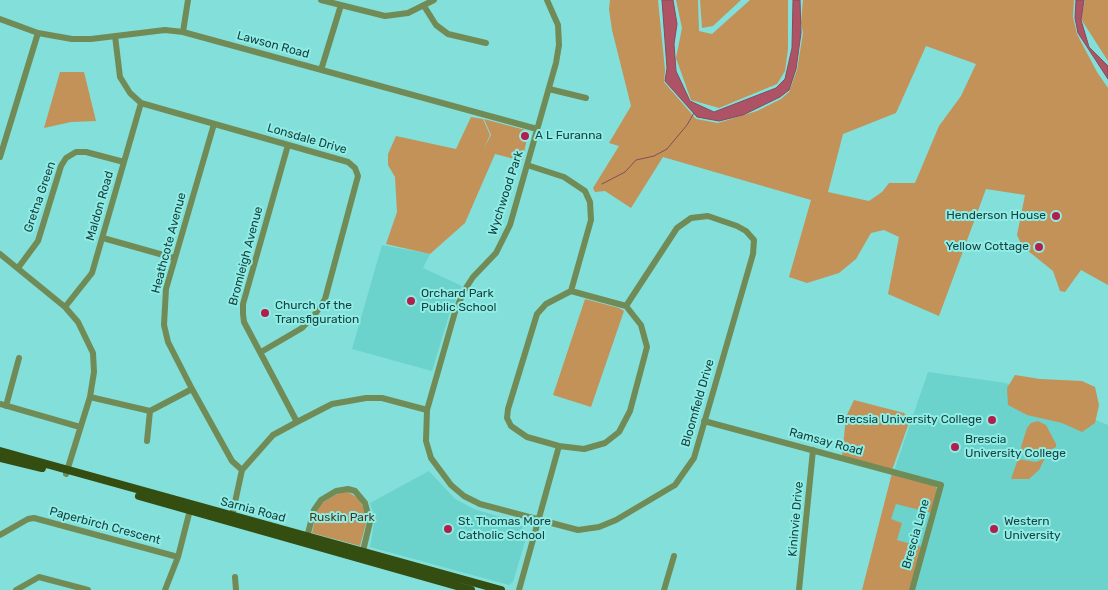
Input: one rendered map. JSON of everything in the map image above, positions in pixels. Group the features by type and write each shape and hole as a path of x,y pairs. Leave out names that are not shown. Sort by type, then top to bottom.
{"main road":[{"name":"Sarnia Road","path":"0,451 66,472 306,540 501,590"},
{"name":"Sarnia Road","path":"0,458 66,472"},
{"name":"Sarnia Road","path":"191,508 232,516 306,540"},
{"name":"Sarnia Road","path":"362,555 471,590"}],"street":[{"path":"183,32 188,0"},
{"path":"321,0 385,16 408,12 434,0"},
{"name":"Wychwood Park","path":"427,410 460,300 468,284 496,253 506,237 527,165 556,63 559,34 556,18 546,0"},
{"path":"321,70 340,5"},
{"path":"424,6 436,25 448,34 486,43"},
{"name":"Lawson Road","path":"0,19 38,33 72,39 165,30 183,32 537,129"},
{"path":"0,157 38,33"},
{"path":"114,36 120,78 130,93 141,103"},
{"path":"549,89 586,98"},
{"name":"Lonsdale Drive","path":"141,103 348,162 355,168 358,176 325,299 316,313 302,328 261,352"},
{"name":"Maldon Road","path":"65,306 92,273 141,103"},
{"name":"Heathcote Avenue","path":"214,124 166,289 164,324 168,342 192,389 232,461 242,470"},
{"name":"Bromleigh Avenue","path":"288,145 243,304 244,322 297,422"},
{"name":"Gretna Green","path":"18,268 38,241 61,166 66,158 76,152 86,152 124,162"},
{"path":"527,165 564,177 585,191 590,202 591,220 571,291"},
{"name":"Bloomfield Drive","path":"427,410 426,440 431,458 451,485 464,496 480,504 578,530 599,527 616,520 669,490 682,478 694,458 753,254 754,240 751,235 737,226 708,216 691,218 683,222 626,306"},
{"path":"103,238 174,258"},
{"path":"0,254 65,306 78,322 92,353 94,372 90,397 66,472"},
{"path":"571,291 626,306 641,325 647,346 627,418 618,432 605,443 584,449 559,446 527,437 511,426 507,418 508,409 537,314 546,304 571,291"},
{"path":"18,358 3,405 80,427"},
{"path":"90,397 150,411 192,389"},
{"path":"232,516 242,470 273,435 332,404 350,400 382,398 427,410"},
{"path":"147,441 150,411"},
{"name":"Ramsay Road","path":"704,421 941,485"},
{"path":"519,590 559,446"},
{"name":"Kininvie Drive","path":"800,590 813,450"},
{"name":"Brescia Lane","path":"912,590 941,485"},
{"path":"306,540 314,510 321,500 336,491 348,489 355,491 365,503 370,522 362,555"},
{"path":"164,590 178,557 191,508"},
{"name":"Paperbirch Crescent","path":"0,535 28,519 34,518 178,557"},
{"path":"664,590 674,556"},
{"path":"16,590 39,577 88,590"},
{"path":"235,577 236,590"}],"shaded area":[{"path":"662,0 673,0 677,24 674,44 676,71 690,101 714,112 776,88 785,79 792,48 793,0 800,0 801,33 796,69 789,90 780,97 743,115 719,121 697,117 665,81 667,68"},
{"path":"1076,0 1084,0 1081,20 1089,47 1108,66 1108,79 1078,33 1075,18"},
{"name":"Orchard Park Public School","path":"382,245 430,254 423,268 462,286 449,315 432,371 352,349"},
{"name":"Western University","path":"928,372 1006,383 1108,425 1108,590 864,590 895,468"},
{"name":"St. Thomas More Catholic School","path":"429,471 455,499 474,509 520,523 527,535 513,582 509,585 370,547 375,518 370,503"}],"green space":[{"path":"610,0 658,0 665,70 664,82 696,119 718,123 757,111 781,99 789,92 797,70 803,33 801,23 803,0 1074,0 1073,17 1077,34 1097,72 1108,88 1108,285 1081,270 1065,292 1060,291 1053,271 1022,246 1017,235 1025,195 986,189 939,316 888,294 899,237 884,230 871,233 856,259 839,273 807,283 789,277 811,200 663,157 631,208 605,191 595,192 593,188 619,146 609,143 631,106 612,30 609,9","holes":["926,46 976,64 961,96 939,126 915,183 889,183 882,192 869,201 828,192 843,134 896,113"]},
{"path":"676,0 698,0 699,31 712,34 750,0 788,0 788,49 785,71 777,84 719,108 691,100 676,58 682,28"},
{"path":"700,0 741,0 713,26 702,28"},
{"path":"1085,0 1108,0 1108,61 1081,19"},
{"path":"60,72 84,72 96,121 71,122 44,128"},
{"path":"471,117 483,119 490,135 484,148 491,135 484,119 529,131 529,134 522,132 520,137 527,139 522,161 495,154 465,223 430,254 386,244 397,212 395,177 388,165 388,154 396,136 456,149"},
{"path":"585,299 624,311 591,407 553,395"},
{"path":"1015,375 1040,379 1082,381 1095,387 1099,405 1095,423 1082,432 1062,423 1027,415 1008,405 1007,388"},
{"path":"854,400 904,413 910,420 892,470 842,456 846,417"},
{"path":"1038,421 1046,425 1056,447 1031,458 1023,452 1021,447 1027,428 1031,423"},
{"path":"1045,458 1039,470 1029,479 1011,479 1018,459 1036,462"},
{"path":"892,473 935,486 937,489 932,513 896,504 891,519 902,523 897,540 922,547 909,590 862,590"},
{"name":"Ruskin Park","path":"346,491 358,498 365,510 367,520 360,546 312,533 317,509 322,503"}],"waterway":[{"path":"602,184 625,172 636,160 654,156 667,149 687,125 694,113"}],"place":[{"name":"A L Furanna","path":"525,136"},
{"name":"Henderson House","path":"1056,216"},
{"name":"Yellow Cottage","path":"1039,247"},
{"name":"Orchard Park Public School","path":"411,301"},
{"name":"Church of the Transfiguration","path":"265,313"},
{"name":"Brecsia University College","path":"992,420"},
{"name":"Brescia University College","path":"955,447"},
{"name":"St. Thomas More Catholic School","path":"448,529"},
{"name":"Western University","path":"994,529"}]}
